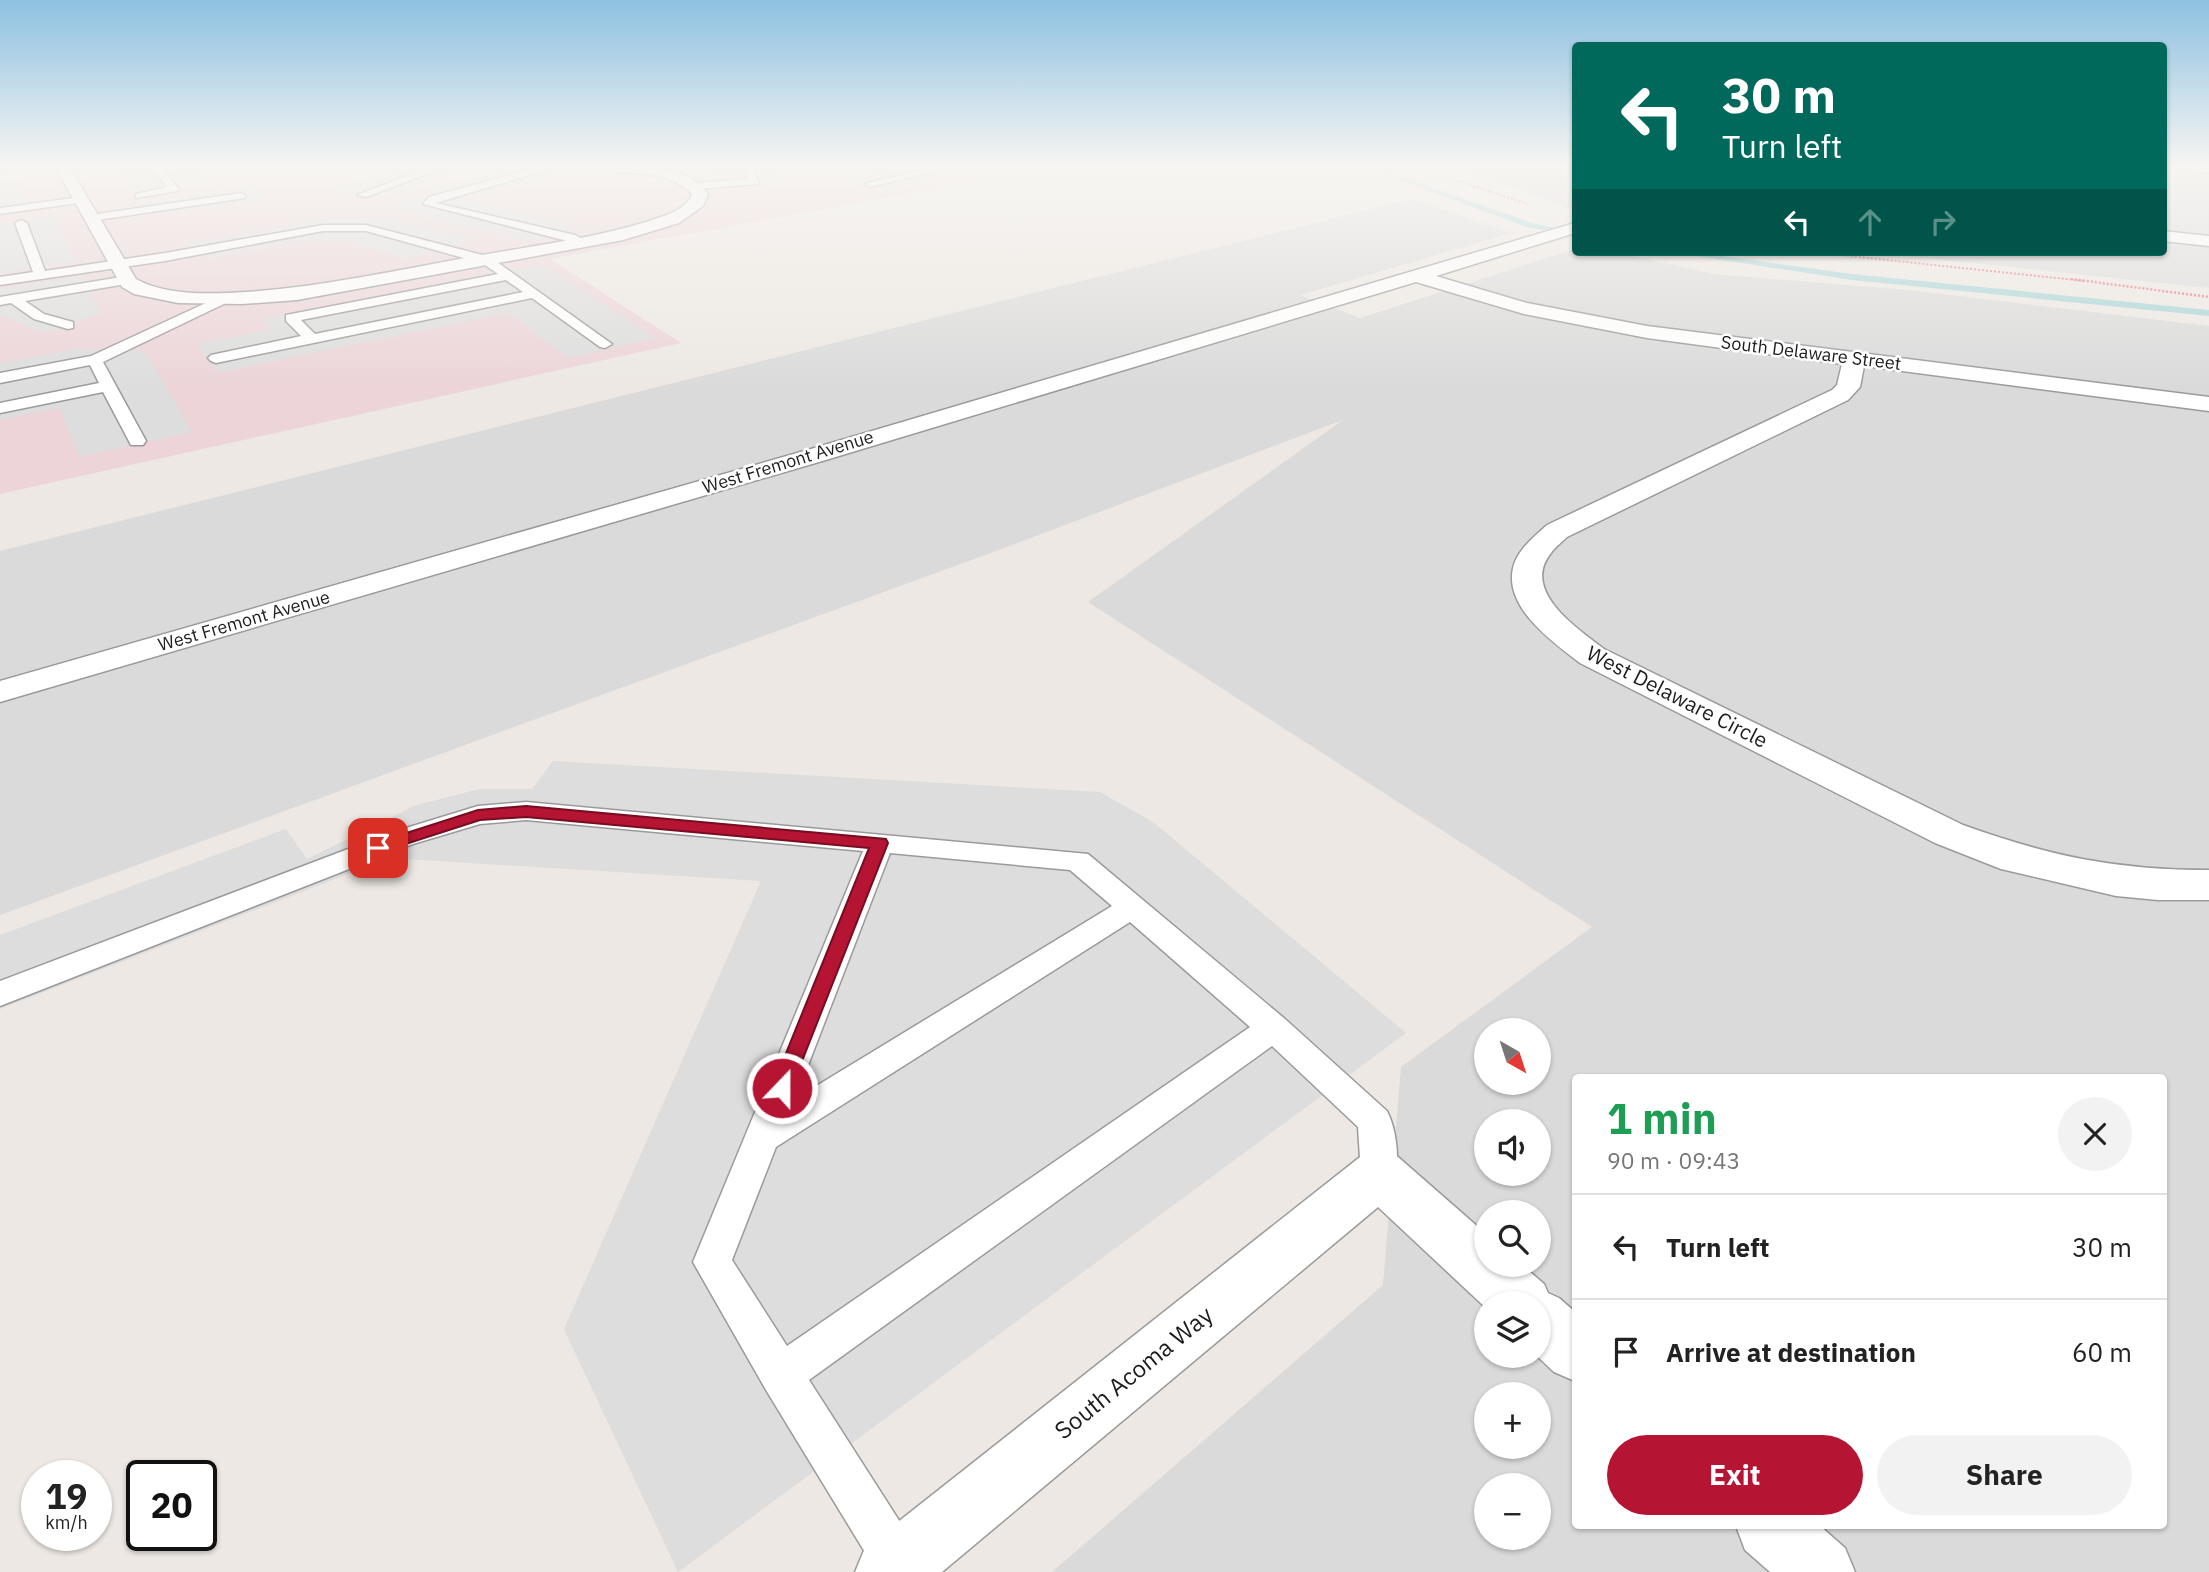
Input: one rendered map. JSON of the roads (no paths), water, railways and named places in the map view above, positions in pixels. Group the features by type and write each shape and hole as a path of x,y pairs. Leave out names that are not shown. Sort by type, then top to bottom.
{"street":[{"path":"106,241 127,280 141,290 157,294 223,299 316,291 588,241"},
{"name":"West Fremont Avenue","path":"0,692 1532,241"},
{"name":"South Delaware Street","path":"1417,276 1524,308 1594,323 2209,404"},
{"name":"West Delaware Circle","path":"1854,359 1848,387 1840,395 1557,531 1538,545 1527,566 1527,581 1534,603 1554,628 1592,656 1949,834 2016,859 2116,881 2158,885 2209,885"},
{"path":"1379,1174 1509,1291"},
{"name":"South Acoma Way","path":"894,1568 1379,1174"},
{"path":"1551,1330 1572,1348"},
{"path":"1772,1529 1821,1572"}],"lane":[{"path":"28,241 40,274"},
{"path":"0,281 165,257 249,241"},
{"path":"417,241 486,260 605,344"},
{"path":"312,339 291,318 508,276"},
{"path":"0,301 127,280"},
{"path":"216,358 534,294"},
{"path":"15,299 26,311 68,325"},
{"path":"0,378 94,360 223,299"},
{"path":"94,360 137,441"},
{"path":"0,408 108,386"},
{"path":"0,994 390,843 478,815 526,811 1077,861 1273,1028 1376,1121 1379,1174"},
{"path":"880,843 712,1262 894,1568"},
{"path":"762,1137 1132,907"},
{"path":"781,1376 1273,1028"}],"waterway":[{"path":"1702,256 1852,277 2209,313"}]}
